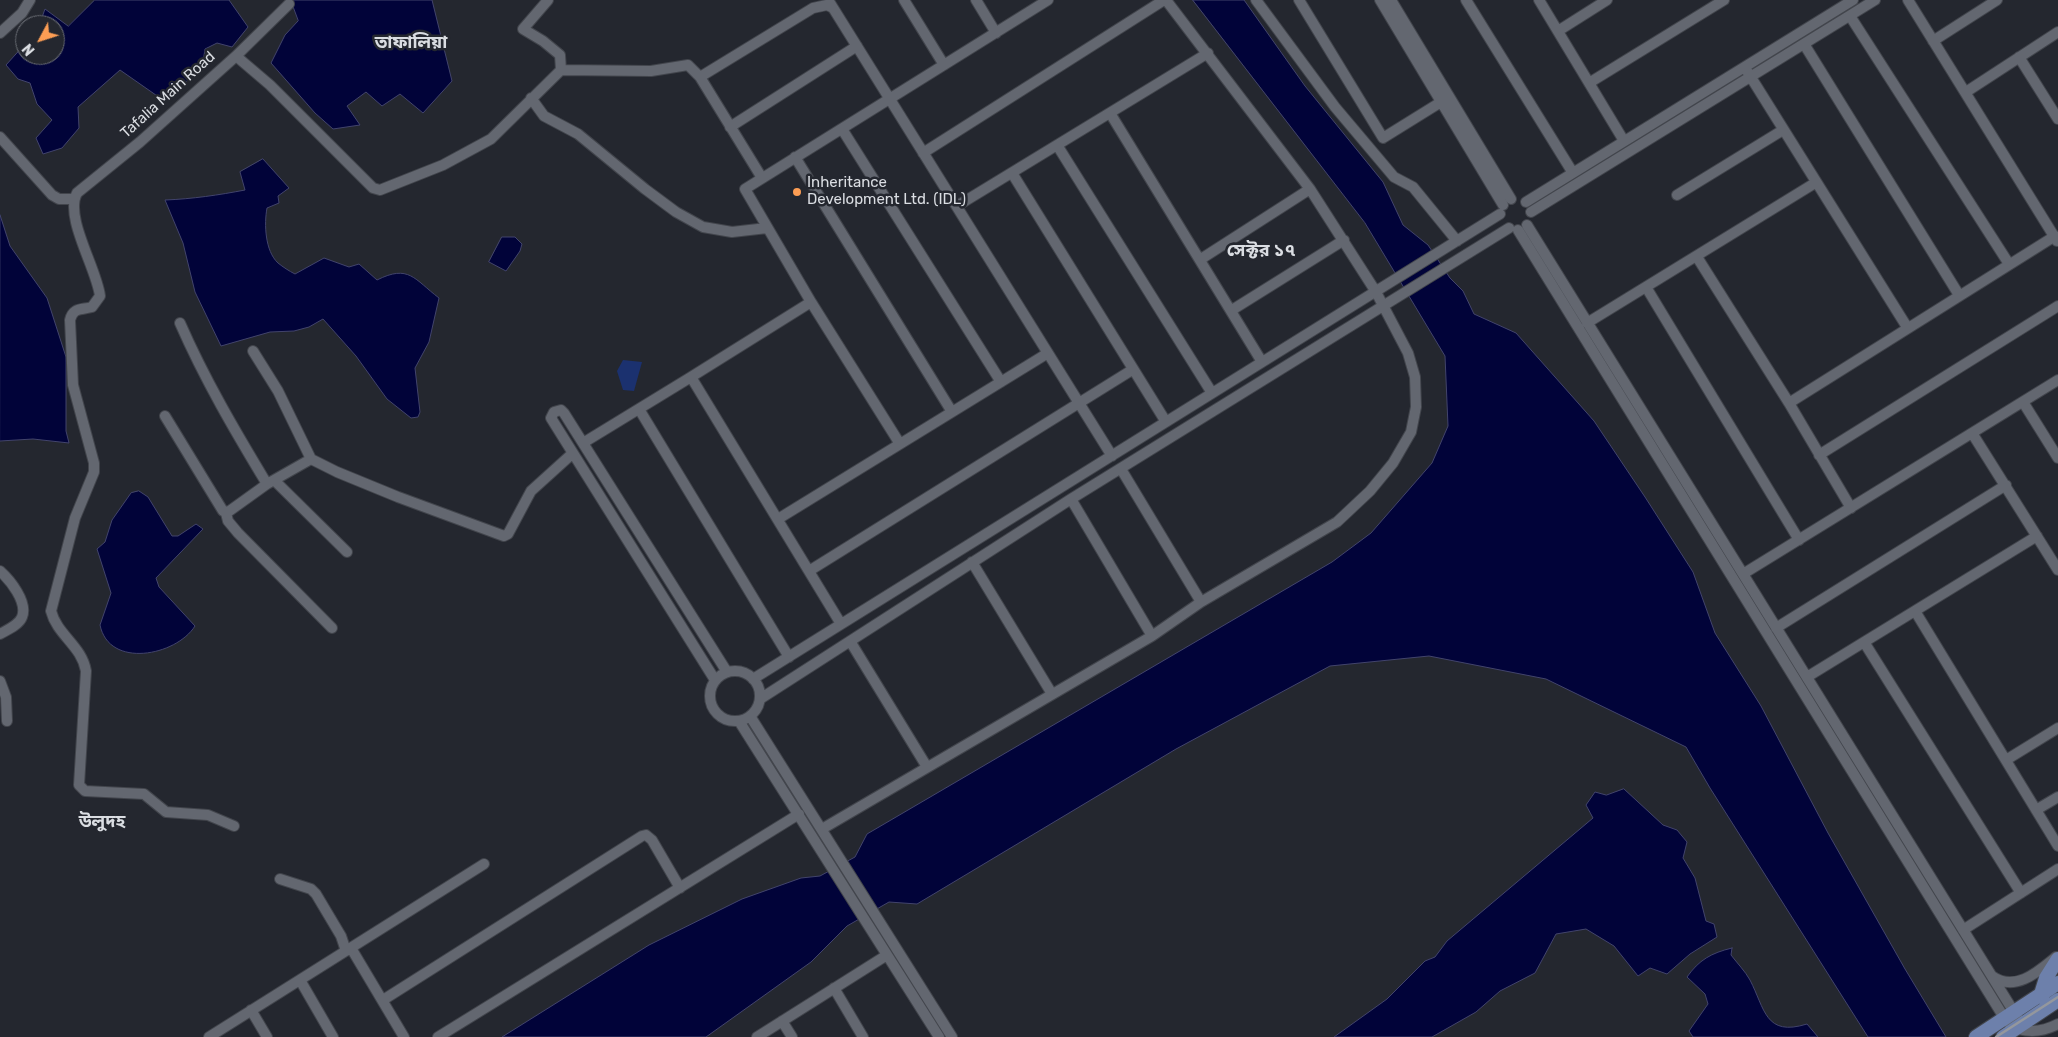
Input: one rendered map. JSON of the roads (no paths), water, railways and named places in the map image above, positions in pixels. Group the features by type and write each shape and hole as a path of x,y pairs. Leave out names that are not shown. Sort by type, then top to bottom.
{"main road":[{"path":"2041,994 2046,978 2058,957"},
{"path":"1976,1037 2058,983"},
{"path":"2003,1037 2020,1030 2055,1005 2041,994"}],"street":[{"path":"0,33 22,13 30,0"},
{"path":"548,0 523,30 543,41 560,55 561,70 651,71 688,65 700,77 762,178"},
{"path":"904,0 944,65"},
{"path":"976,0 996,33"},
{"path":"900,444 811,302 745,189 1048,0"},
{"path":"822,829 1152,636 1201,602 1337,522 1370,491 1405,445 1415,419 1415,377 1408,354 1378,291 1310,189 1208,53 1165,0 923,152"},
{"path":"1256,0 1335,107 1394,177 1414,187 1457,241"},
{"path":"1300,0 1383,138 1441,102"},
{"path":"1380,0 1505,206"},
{"path":"1391,0 1505,206 1502,222 1518,228 1587,323 1992,976 2009,1016"},
{"path":"1466,0 1573,174"},
{"path":"1539,0 1624,141"},
{"path":"1558,31 1607,0"},
{"path":"1589,83 1724,0"},
{"path":"753,679 1378,291 1457,241 1505,206 1526,202 1853,0"},
{"path":"760,700 759,690 753,679 741,672 727,672 715,680 710,691 712,707 723,718 739,721 750,716 760,700 972,562 1465,254 1518,228 1531,212 1876,0"},
{"path":"1789,402 2009,264 2056,239 1908,0"},
{"path":"1933,40 1997,0"},
{"path":"236,56 289,4"},
{"path":"700,77 813,8 831,4 1112,456"},
{"path":"1850,16 2009,264"},
{"path":"1966,92 2058,32"},
{"path":"1804,44 1959,295"},
{"path":"730,127 856,46"},
{"path":"957,206 1208,53"},
{"name":"Tafalia Main Road","path":"74,199 77,193 140,142 236,56 270,85 376,190 443,165 484,143 496,134 561,70"},
{"path":"2020,57 2058,119"},
{"path":"1744,68 1907,327"},
{"path":"531,98 544,116 578,134 645,189 676,212 703,227 732,232 767,228"},
{"path":"1110,113 1201,259 1262,362"},
{"path":"842,129 1001,382"},
{"path":"1678,195 1783,130"},
{"path":"0,137 52,195 59,200 74,199 77,223 99,287 100,296 92,307 76,310 71,314 70,320 73,385 94,463 94,472 75,518 51,611 57,625 81,653 86,671 79,784 85,791 144,794 166,812 208,815 234,826"},
{"path":"1057,145 1212,393"},
{"path":"795,157 952,412"},
{"path":"1012,173 1132,370 1166,422"},
{"path":"1587,323 1815,183"},
{"path":"1201,259 1310,189"},
{"path":"1526,202 1531,212"},
{"path":"1518,228 2009,1016 2020,1030 2034,1031 2058,1024"},
{"path":"1232,310 1344,240"},
{"path":"1697,257 1789,402 1851,508"},
{"path":"1646,287 1799,540"},
{"path":"584,443 811,302"},
{"path":"1819,455 2058,306"},
{"path":"180,323 201,371 224,414 271,482 347,552"},
{"path":"253,351 278,391 311,458 336,472 504,536 508,534 531,491 573,453"},
{"path":"778,518 1048,353"},
{"path":"809,571 1132,370"},
{"path":"691,377 841,624"},
{"path":"1743,574 2058,380"},
{"path":"2023,402 2058,458"},
{"path":"639,409 789,657"},
{"path":"715,680 573,453 552,418 554,412 561,410 564,413 584,443 727,672"},
{"path":"165,416 226,513 228,521 332,628"},
{"path":"1972,433 2058,570"},
{"path":"226,513 271,482 311,458"},
{"path":"1121,469 1201,602"},
{"path":"1776,628 2006,485"},
{"path":"1072,499 1152,636"},
{"path":"1807,677 2037,536"},
{"path":"972,562 1052,694"},
{"path":"0,571 14,584 23,610 22,617 16,624 0,634"},
{"path":"1915,611 2058,846"},
{"path":"850,641 927,767"},
{"path":"1864,642 2021,893"},
{"path":"0,681 6,697 7,721"},
{"path":"750,716 952,1037"},
{"path":"739,721 939,1037"},
{"path":"2006,760 2058,728"},
{"path":"2036,810 2058,797"},
{"path":"438,1037 799,814"},
{"path":"383,1000 642,836 646,835 652,840 680,888"},
{"path":"209,1037 484,864"},
{"path":"1963,930 2058,869"},
{"path":"280,879 310,889 316,894 348,949 383,1000 404,1037"},
{"path":"757,1037 887,955"},
{"path":"1992,976 2004,983 2016,982 2031,975 2058,957"},
{"path":"300,980 333,1037"},
{"path":"834,988 863,1037"},
{"path":"251,1010 267,1037"},
{"path":"932,1026 942,1020"},
{"path":"782,1021 792,1037"}],"railway":[{"path":"1996,1037 2058,997"}],"place":[{"name":"Inheritance Development Ltd. (IDL)","path":"797,192"}],"district":[{"name":"তাফালিয়া","path":"411,43"},
{"name":"সেক্টর ১৭","path":"1261,251"},
{"name":"উলুদহ","path":"102,822"}]}
